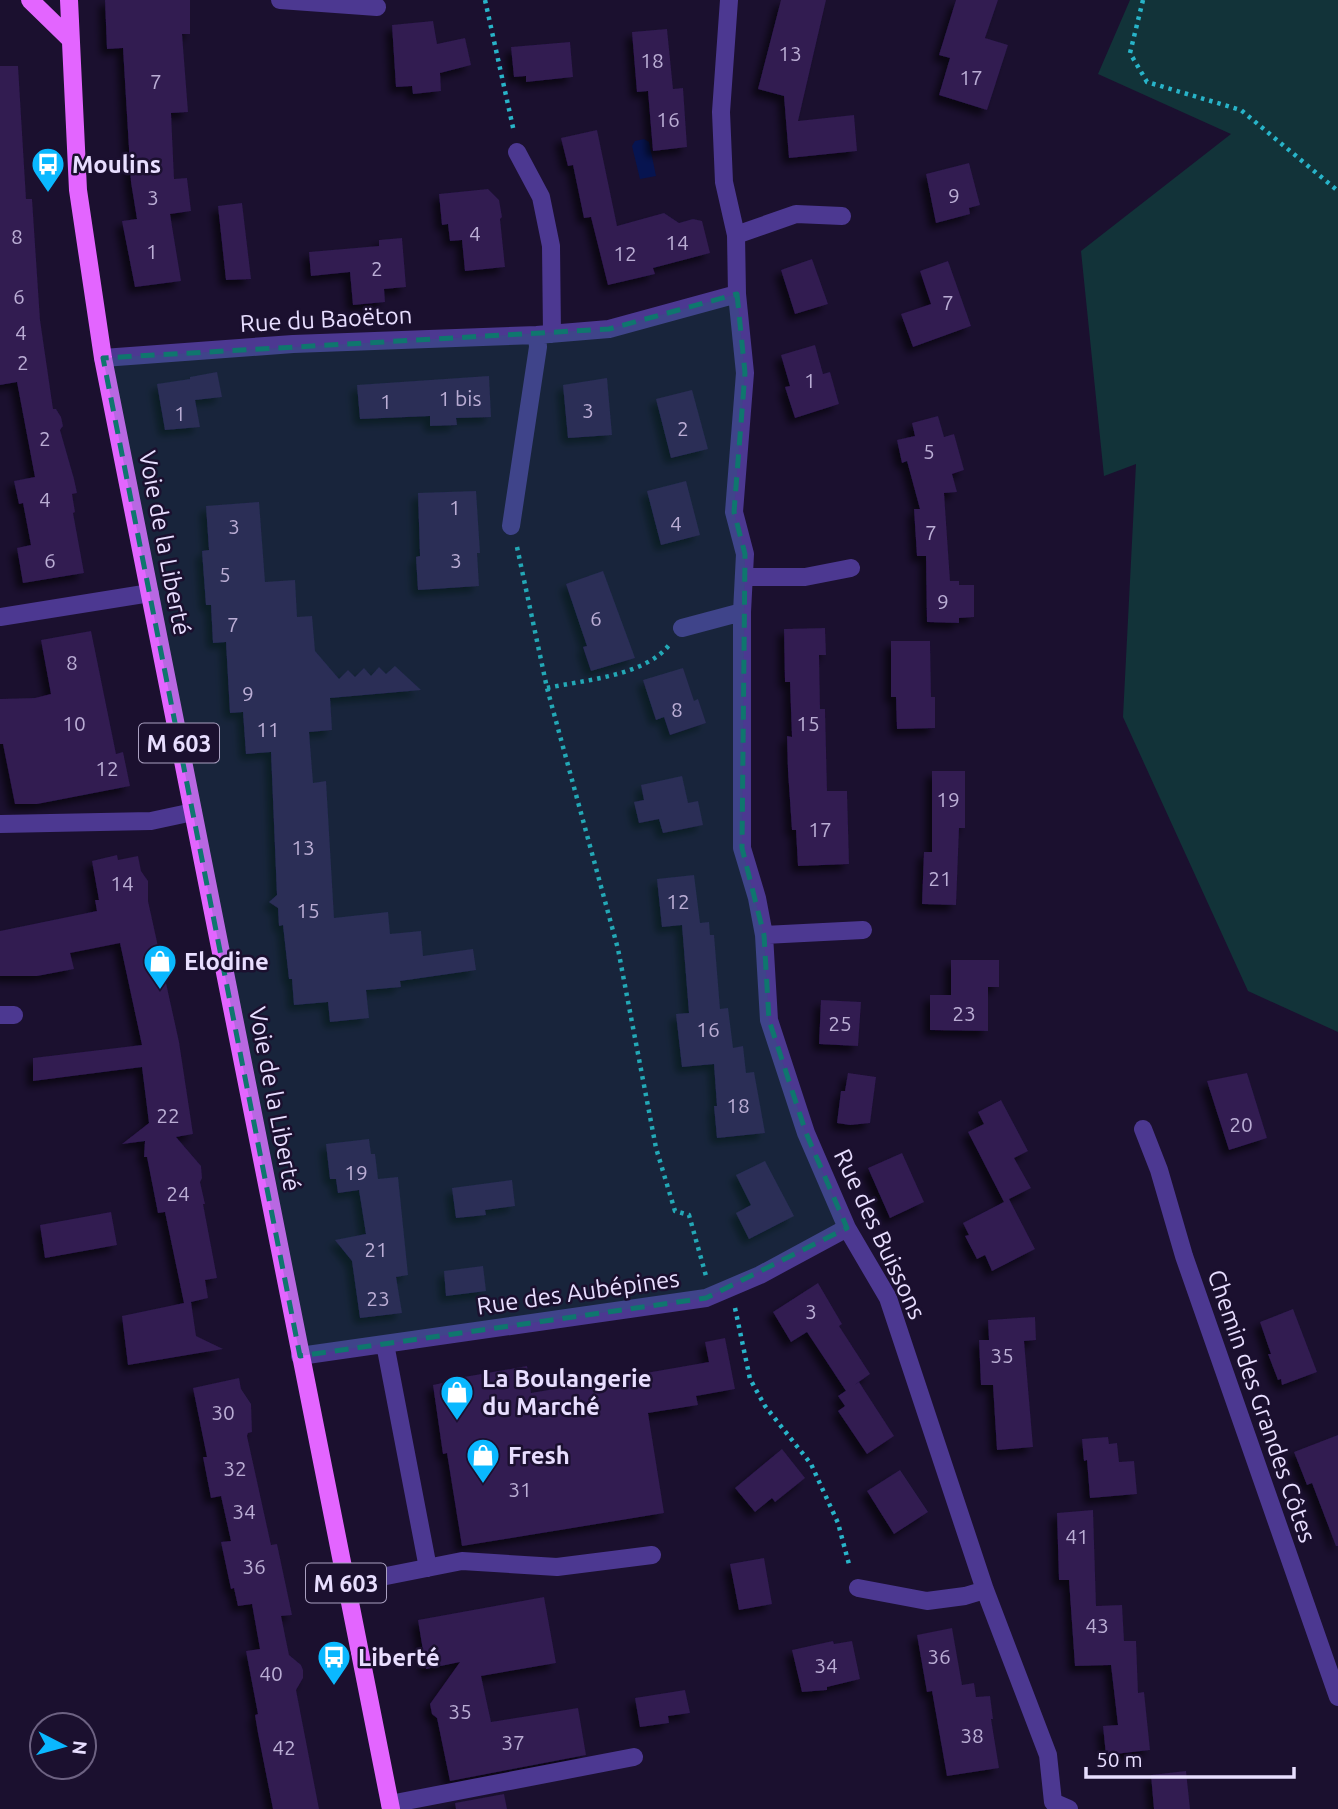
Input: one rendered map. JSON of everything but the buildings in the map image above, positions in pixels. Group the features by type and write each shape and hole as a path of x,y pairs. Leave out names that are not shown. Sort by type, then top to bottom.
{"main road":[{"path":"30,0 69,38"},
{"name":"M 603","path":"69,0 78,190 103,358"},
{"name":"Voie de la Liberté","path":"103,358 390,1806"}],"street":[{"path":"280,0 377,7"},
{"path":"729,0 721,112 724,181 736,234 737,293"},
{"path":"511,526 538,347 545,335 551,246 541,197 517,152"},
{"path":"736,234 796,214 842,216"},
{"name":"Rue du Baoëton","path":"103,358 293,344 545,335 609,329 737,293"},
{"name":"Rue des Buissons","path":"737,293 745,373 734,512 745,554 742,612 742,848 757,898 764,935 769,1020 806,1133 847,1228 888,1298 985,1590 1048,1755 1057,1807"},
{"path":"744,577 804,578 850,568"},
{"path":"0,617 150,593"},
{"path":"682,628 742,612"},
{"path":"0,824 151,821 193,812"},
{"path":"764,935 863,930"},
{"name":"Chemin des Grandes Côtes","path":"1143,1129 1159,1170 1184,1256 1338,1698"},
{"name":"Rue des Aubépines","path":"300,1356 706,1298 760,1275 847,1228"},
{"path":"385,1344 428,1568"},
{"path":"346,1584 462,1562 557,1567 652,1555"},
{"path":"858,1588 927,1601 965,1596 985,1590"},
{"path":"390,1806 634,1757"}],"path":[{"path":"485,0 517,152"},
{"path":"1143,0 1130,53 1147,82 1241,110 1338,191"},
{"path":"511,526 547,688 618,949 656,1148 675,1211 689,1215 705,1275 734,1305 750,1378 765,1406 811,1464 838,1523 845,1555 858,1588"},
{"path":"547,688 637,668 662,654 682,628"}],"highlighted area":[{"path":"737,294 745,373 734,512 745,554 742,848 764,935 769,1020 806,1133 847,1228 706,1298 300,1356 103,358 609,329"}],"green space":[{"path":"1130,0 1338,0 1338,1032 1248,991 1123,717 1136,464 1104,476 1081,251 1231,134 1098,74"}],"shaded area":[{"path":"644,139 649,142 656,176 640,179 632,146 635,141"}],"place":[{"name":"Moulins","path":"48,194"},
{"name":"Elodine","path":"160,991"},
{"name":"La Boulangerie du Marché","path":"457,1422"},
{"name":"Fresh","path":"483,1485"},
{"name":"Liberté","path":"334,1687"}]}
